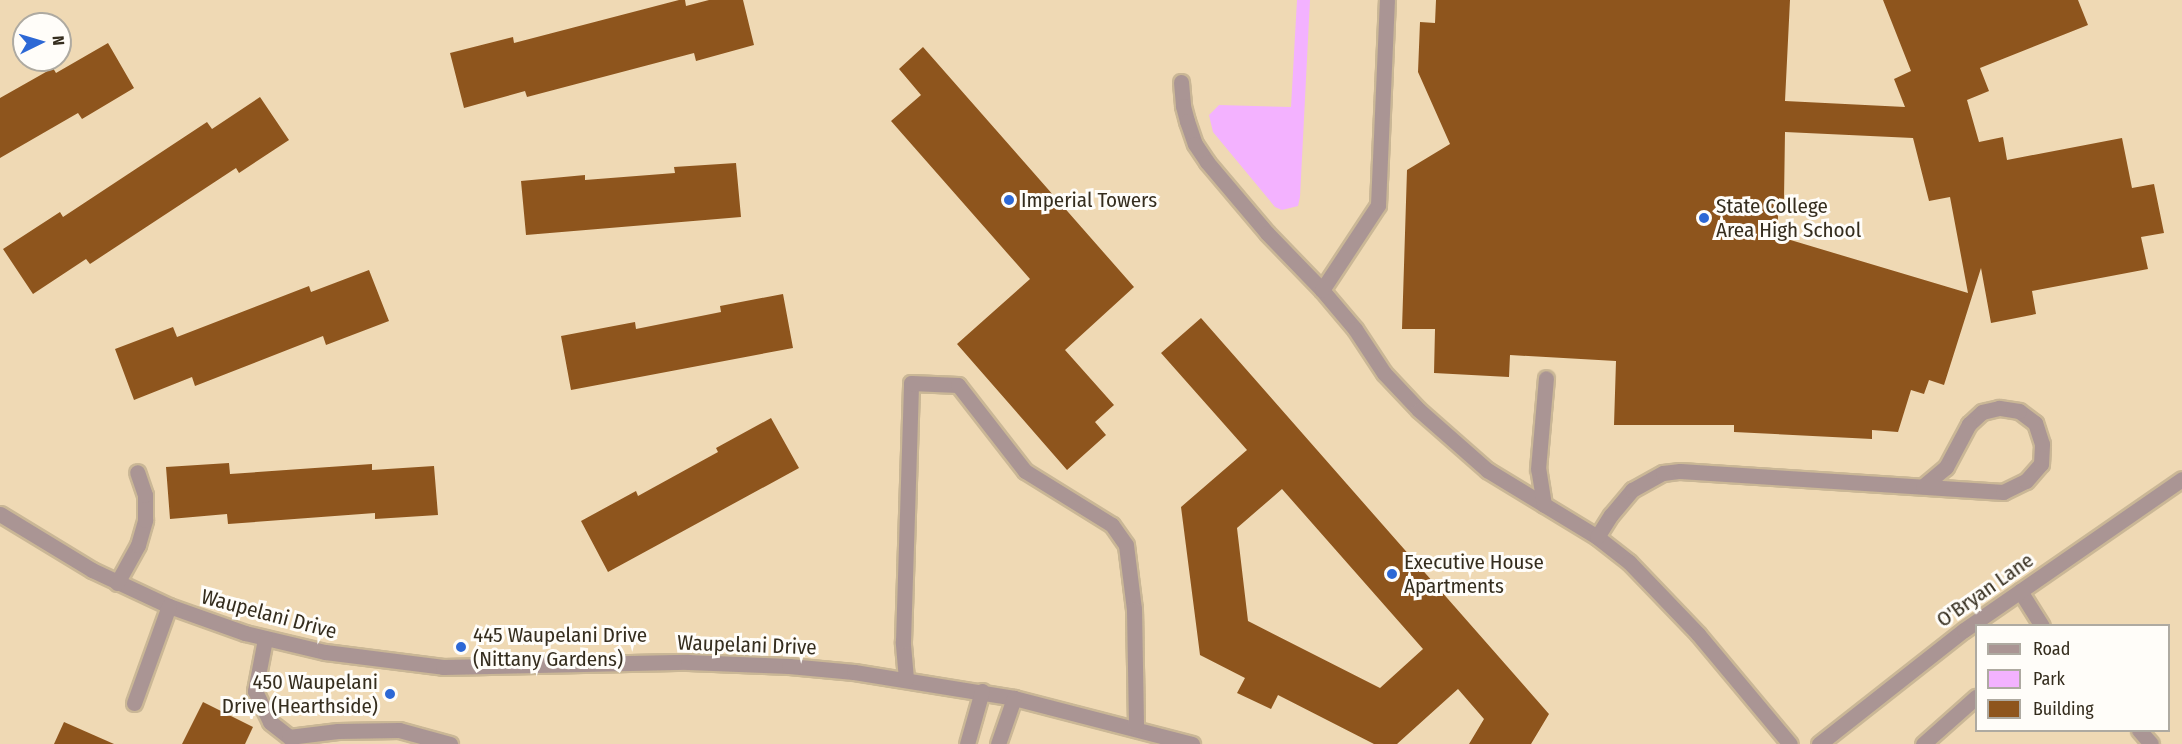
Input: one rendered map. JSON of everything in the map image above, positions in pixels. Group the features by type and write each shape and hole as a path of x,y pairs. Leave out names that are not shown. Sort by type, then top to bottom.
{"street":[{"path":"1322,290 1378,205 1387,0"},
{"path":"1181,82 1182,106 1195,144 1207,162 1267,233 1322,290 1355,329 1384,373 1419,410 1487,470 1597,537 1629,562 1698,634 1790,744"},
{"path":"1544,505 1538,469 1546,378"},
{"path":"906,679 903,641 911,383 958,385 1025,471 1112,525 1126,544 1130,563 1136,728"},
{"path":"1597,537 1611,515 1632,490 1663,474 1720,472 2003,492 2026,482 2041,464 2042,444 2035,423 2019,411 1999,408 1982,412 1969,423 1946,466 1923,486"},
{"path":"117,583 138,544 145,520 145,495 137,472"},
{"name":"O'Bryan Lane","path":"1819,744 1955,637 2182,479"},
{"name":"Waupelani Drive","path":"0,514 55,550 117,583 169,606 265,639 350,657 443,667 720,663 805,667 981,691 1136,728 1192,744"},
{"path":"2020,591 2041,624"},
{"path":"134,703 169,606"},
{"path":"265,639 255,691 270,723 290,737 338,730 399,730 450,744"},
{"path":"967,744 981,691"},
{"path":"998,744 1014,698"},
{"path":"1923,744 1975,698"},
{"path":"2141,732 2151,744"}],"green space":[{"path":"1297,0 1310,0 1300,197 1298,206 1282,210 1275,207 1213,132 1209,115 1219,105 1291,107"}],"building":[{"path":"685,0 686,6 709,0 743,0 754,45 696,61 694,53 527,97 525,91 464,108 450,53 513,37 514,43"},
{"name":"State College Area High School","path":"1436,0 1790,0 1785,101 1905,107 1894,79 1911,71 1883,0 2078,0 2088,25 1980,68 1989,91 1967,100 1979,142 2003,137 2007,160 2122,138 2132,188 2154,184 2164,233 2141,237 2148,269 2032,291 2036,314 1991,323 1981,268 1944,385 1929,380 1924,394 1911,390 1898,432 1872,430 1872,439 1734,432 1734,425 1614,425 1616,361 1510,355 1509,377 1434,373 1435,329 1402,329 1407,170 1450,144 1418,72 1420,22 1435,23","holes":["1785,132 1913,138 1929,201 1950,197 1968,293 1777,236 1779,198 1784,199"]},
{"path":"108,43 134,88 82,119 78,113 0,158 0,98 46,72 72,72 72,64"},
{"name":"Imperial Towers","path":"923,47 1134,287 1065,350 1114,405 1095,422 1106,435 1067,470 957,344 1030,279 891,121 921,95 899,69"},
{"path":"260,97 289,140 239,173 236,168 90,264 86,259 33,294 3,249 60,212 63,217 207,122 212,129"},
{"path":"736,163 741,217 526,235 521,181 585,175 585,180 675,173 674,167"},
{"path":"369,270 389,321 326,345 323,336 195,386 192,377 134,400 115,349 173,327 177,337 309,286 311,292"},
{"path":"783,294 793,348 571,390 561,336 635,322 636,329 721,312 720,306"},
{"name":"Executive House Apartments","path":"1201,318 1549,714 1531,744 1469,744 1484,719 1458,689 1397,744 1374,744 1278,695 1271,709 1237,693 1245,678 1200,655 1181,507 1247,450 1161,353","holes":["1282,489 1423,649 1380,688 1248,621 1237,528"]},
{"path":"771,418 799,468 608,572 581,521 636,491 638,496 718,452 716,448"},
{"path":"229,463 230,474 372,464 372,470 434,466 438,515 375,519 375,513 228,524 227,514 170,519 166,467"},
{"path":"203,702 253,727 245,744 182,744"},
{"path":"64,722 114,744 54,744"}],"place":[{"name":"Imperial Towers","path":"1009,200"},
{"name":"State College Area High School","path":"1704,218"},
{"name":"Executive House Apartments","path":"1392,574"},
{"name":"445 Waupelani Drive (Nittany Gardens)","path":"461,647"},
{"name":"450 Waupelani Drive (Hearthside)","path":"390,694"}]}
